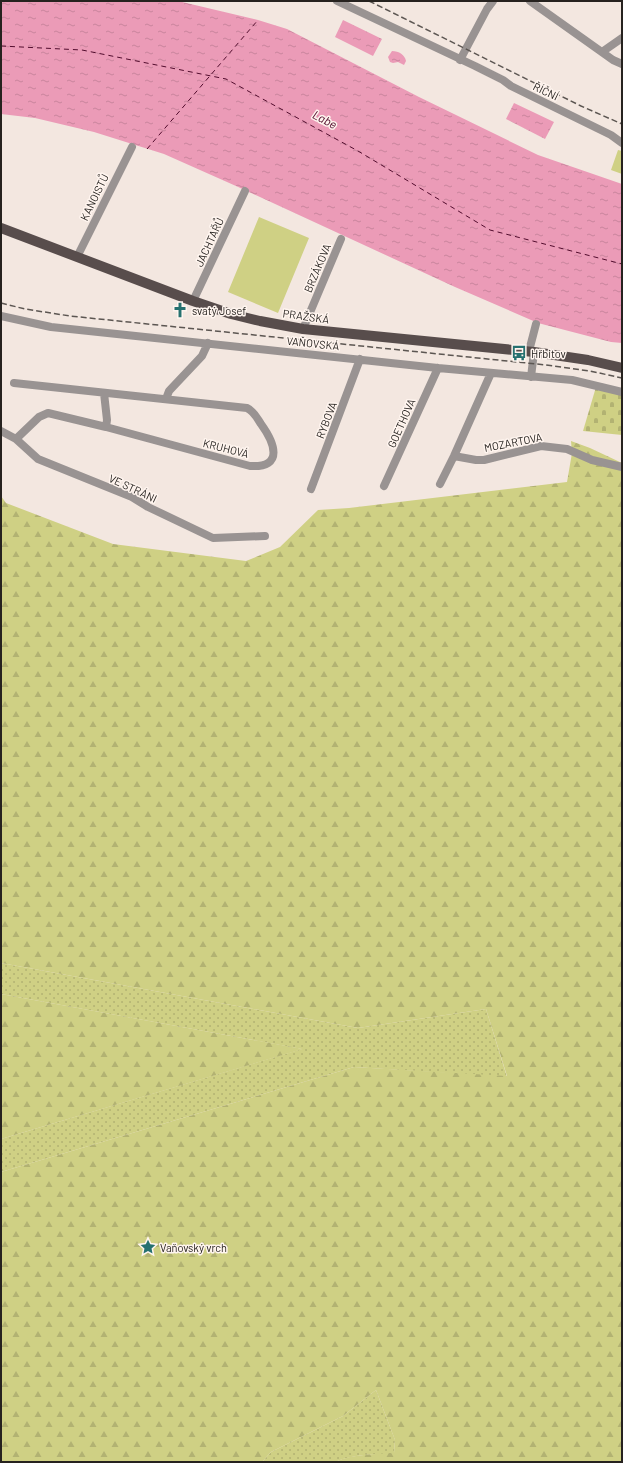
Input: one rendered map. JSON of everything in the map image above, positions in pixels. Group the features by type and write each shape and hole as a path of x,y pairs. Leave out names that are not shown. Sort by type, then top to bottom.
{"main road":[{"name":"PRAŽSKÁ","path":"1,228 193,301 245,317 303,329 532,352 588,360 622,368"}],"street":[{"name":"ŘÍČNÍ","path":"337,1 475,66 503,80 511,86 611,135 622,143"},
{"path":"460,60 487,9 493,1"},
{"path":"530,1 613,60 622,64"},
{"path":"602,52 622,38"},
{"name":"KANOISTŮ","path":"77,257 132,147"},
{"name":"JACHTAŘŮ","path":"193,301 245,191"},
{"name":"BRZÁKOVA","path":"303,329 341,239"},
{"name":"VAŇOVSKÁ","path":"1,316 51,327 438,368 572,380 603,386 622,392"},
{"path":"531,377 532,352 536,324"},
{"path":"166,399 169,391 202,356 208,343"},
{"name":"RYBOVA","path":"312,489 360,359"},
{"name":"GOETHOVA","path":"384,486 438,368"},
{"path":"440,484 491,373"},
{"name":"KRUHOVÁ","path":"14,383 240,407 251,410 268,433 272,442 274,453 272,459 264,464 250,466 48,413 39,417 16,439"},
{"path":"104,393 107,420 106,428"},
{"name":"VE STRÁNI","path":"1,431 16,439 38,459 127,495 148,507 213,538 265,536"},
{"name":"MOZARTOVA","path":"454,456 484,460 541,446 567,449 592,460 622,467"}],"green space":[{"path":"618,150 622,151 622,174 611,170"},
{"path":"259,217 309,238 278,313 228,292"},
{"path":"596,387 622,393 622,435 583,431"},
{"path":"571,441 622,463 622,1462 335,1462 349,1457 394,1453 395,1440 376,1390 343,1416 271,1452 262,1462 1,1462 1,1172 354,1067 507,1076 486,1009 358,1028 1,963 1,496 6,503 113,544 246,561 280,547 318,510 349,508 567,482 572,453"},
{"path":"1,963 358,1028 486,1009 507,1077 354,1067 1,1172 1,1139 302,1049 1,994"},
{"path":"1,994 303,1049 1,1139"},
{"path":"376,1390 395,1440 394,1454 357,1456 335,1462 262,1462 271,1452 343,1416"}],"water":[{"name":"Labe","path":"1,1 178,1 258,20 287,29 419,97 538,155 622,184 622,343 611,342 538,323 455,287 164,154 94,132 35,118 1,114"},
{"path":"343,20 382,39 373,56 335,37"},
{"path":"392,51 403,55 406,61 404,65 398,62 390,62 388,57"},
{"path":"514,103 554,122 545,139 506,119"}],"ferry route":[{"path":"147,149 258,20"},
{"path":"1,46 82,50 226,79 358,151 490,230 622,264"}],"railway":[{"path":"369,1 581,106 622,124"},
{"path":"1,303 25,309 70,316 546,365 590,371 622,378"}],"place":[{"name":"svatý Josef","path":"180,310"},
{"name":"Hřbitov","path":"519,353"},
{"name":"Vaňovský vrch","path":"148,1247"}]}
